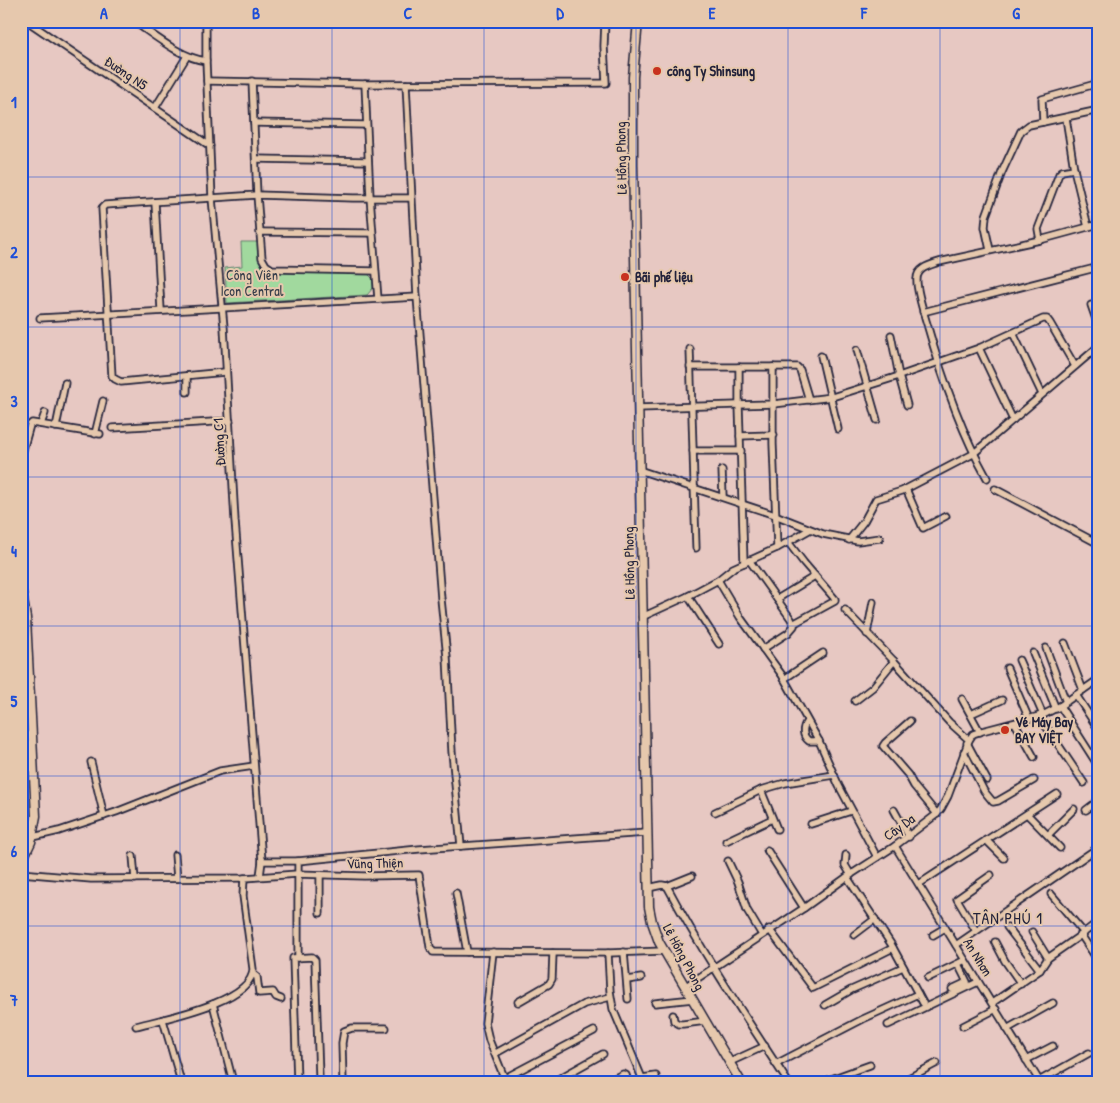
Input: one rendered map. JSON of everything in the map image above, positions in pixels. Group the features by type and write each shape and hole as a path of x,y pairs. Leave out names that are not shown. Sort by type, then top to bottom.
{"main road":[{"name":"Lê Hồng Phong","path":"638,21 633,77 648,888 652,922 664,951 741,1082"},
{"path":"21,588 26,618 36,802 33,837 21,862"}],"street":[{"path":"21,25 25,21"},
{"name":"Đường N5","path":"25,21 210,146"},
{"path":"133,21 187,56 206,61"},
{"path":"142,27 146,21"},
{"name":"Đường C1","path":"206,21 212,198 222,308 235,521 262,861 260,876"},
{"path":"207,81 365,84 606,83 605,21"},
{"path":"155,108 187,56"},
{"path":"252,81 257,194 262,258 266,265 272,268 375,271"},
{"path":"1043,122 1042,99 1099,83"},
{"path":"365,84 372,234 378,299"},
{"path":"406,84 418,297 447,657 452,752 461,846"},
{"path":"990,250 985,227 986,216 1002,172 1022,131 1028,125 1099,110"},
{"path":"1066,118 1074,168 1088,227"},
{"path":"254,123 366,125"},
{"path":"256,159 368,161"},
{"path":"1040,240 1038,228 1059,174 1062,171 1074,168"},
{"path":"225,372 121,382 112,376 102,208 105,205 257,194 411,198"},
{"path":"155,202 161,310"},
{"path":"987,478 973,454 938,362 923,312 916,280 919,273 924,268 939,262 1040,240 1099,224"},
{"path":"260,232 372,234"},
{"path":"923,312 1099,268"},
{"path":"40,318 418,297"},
{"path":"1090,305 1099,328"},
{"path":"638,408 774,404 832,397 979,348 1042,319 1047,319 1075,366"},
{"path":"1013,333 1042,394"},
{"path":"891,335 907,405"},
{"path":"849,540 864,521 876,499 906,489 973,454 1099,346"},
{"path":"979,348 1013,420"},
{"path":"690,349 696,548"},
{"path":"857,350 877,420"},
{"path":"821,356 838,429"},
{"path":"690,367 795,366 799,368 809,400"},
{"path":"740,367 740,436 747,562 777,599 793,624 790,632 763,649"},
{"path":"773,367 777,548"},
{"path":"187,376 187,392"},
{"path":"56,427 65,383"},
{"path":"21,457 30,425 34,423 97,434 103,401"},
{"path":"41,424 45,413"},
{"path":"112,428 230,420"},
{"path":"740,436 774,435"},
{"path":"693,451 741,451"},
{"path":"640,470 775,515 809,530 849,540 880,538"},
{"path":"722,470 723,497"},
{"path":"906,489 923,528 946,516"},
{"path":"996,489 1099,544"},
{"path":"642,616 688,596 747,562 809,530"},
{"path":"788,542 835,598 835,601 793,624"},
{"path":"777,599 815,576"},
{"path":"718,580 740,617 784,678 819,741 851,811 877,857"},
{"path":"688,596 719,644"},
{"path":"867,634 873,602"},
{"path":"845,610 968,742 987,780"},
{"path":"1065,643 1083,690"},
{"path":"1046,648 1066,702"},
{"path":"784,678 823,653"},
{"path":"1033,653 1058,707 1099,767"},
{"path":"1019,660 1041,716 1084,783"},
{"path":"855,701 873,687 894,661"},
{"path":"1007,668 1029,719"},
{"path":"968,742 974,734 1041,716 1066,702 1099,679"},
{"path":"1076,695 1099,730"},
{"path":"962,699 980,732"},
{"path":"971,714 1002,700"},
{"path":"806,720 803,727 805,738 809,741 819,741"},
{"path":"910,720 883,746 908,775 914,786 937,814"},
{"path":"1015,722 1034,757"},
{"name":"Cây Da","path":"686,986 895,846 937,814 948,796 968,742"},
{"path":"964,752 984,791 993,802 1034,780"},
{"path":"91,762 104,816"},
{"path":"33,837 59,831 104,816 220,771 254,766"},
{"path":"715,812 761,790 834,775"},
{"path":"761,790 777,829"},
{"path":"919,884 1057,794"},
{"path":"1086,810 1099,800"},
{"path":"1048,835 1074,809"},
{"path":"894,810 909,836"},
{"path":"811,824 851,811"},
{"path":"1027,814 1060,848"},
{"path":"726,841 772,819"},
{"path":"262,861 298,861 461,846 646,833"},
{"path":"986,840 1004,858"},
{"name":"An Nhơn","path":"895,846 1039,1081"},
{"path":"956,945 1099,847"},
{"path":"767,850 804,908"},
{"path":"175,855 177,878"},
{"path":"846,855 845,865 849,876 893,948 922,1003"},
{"path":"134,856 135,879"},
{"path":"298,861 298,958"},
{"path":"728,861 738,882 747,910 762,934"},
{"name":"Vũng Thiện","path":"21,873 78,879 244,878 297,874 419,875 432,951 608,953 664,951"},
{"path":"320,875 320,913"},
{"path":"976,931 957,899 991,875"},
{"path":"648,888 662,885 667,886 692,876"},
{"path":"136,1026 163,1020 213,1004 242,989 252,979 253,974 243,896 244,878"},
{"path":"667,886 691,931 788,1082"},
{"path":"456,893 467,952"},
{"path":"1051,894 1083,934 1099,962"},
{"path":"854,935 875,919"},
{"path":"992,1002 1040,970 1048,958 1099,921"},
{"path":"1007,927 1040,970"},
{"path":"933,935 945,928"},
{"path":"770,929 813,988 893,948"},
{"path":"1032,932 1048,958"},
{"path":"995,942 1021,984"},
{"path":"493,952 485,1023 489,1040 506,1080 594,1031"},
{"path":"518,1002 550,982 554,952"},
{"path":"624,952 628,980 628,999"},
{"path":"608,953 610,997 616,1020 642,1078 656,1076"},
{"path":"297,1082 292,958 312,957 314,960 319,1076"},
{"path":"928,978 965,960"},
{"path":"952,989 967,982 958,964"},
{"path":"825,1005 852,990 903,967"},
{"path":"253,974 257,977 259,993 273,992 276,997 281,999"},
{"path":"628,980 641,978"},
{"path":"888,1025 978,982"},
{"path":"776,1064 863,1019 918,994"},
{"path":"496,1053 584,1004 610,997"},
{"path":"655,1002 692,999"},
{"path":"1007,1029 1053,1003"},
{"path":"213,1004 232,1082"},
{"path":"963,1026 996,1010"},
{"path":"673,1015 674,1021 678,1024 706,1021"},
{"path":"163,1020 181,1082"},
{"path":"343,1082 342,1043 344,1031 352,1028 386,1028"},
{"path":"730,1062 764,1046"},
{"path":"1026,1060 1053,1046"},
{"path":"1039,1081 1089,1053"},
{"path":"553,1082 603,1054"},
{"path":"901,1082 937,1063"},
{"path":"823,1082 870,1065"},
{"path":"606,1082 623,1074 626,1075 628,1082"}],"green space":[{"name":"Công Viên Icon Central","path":"241,242 258,242 259,260 263,266 272,272 368,274 373,279 373,288 367,295 227,303 225,268 242,266"}],"place":[{"name":"công Ty Shinsung","path":"657,71"},
{"name":"Bãi phế liệu","path":"625,277"},
{"name":"Vé Máy Bay BAY VIỆT","path":"1005,730"}],"district":[{"name":"TÂN PHÚ 1","path":"1008,918"}]}
